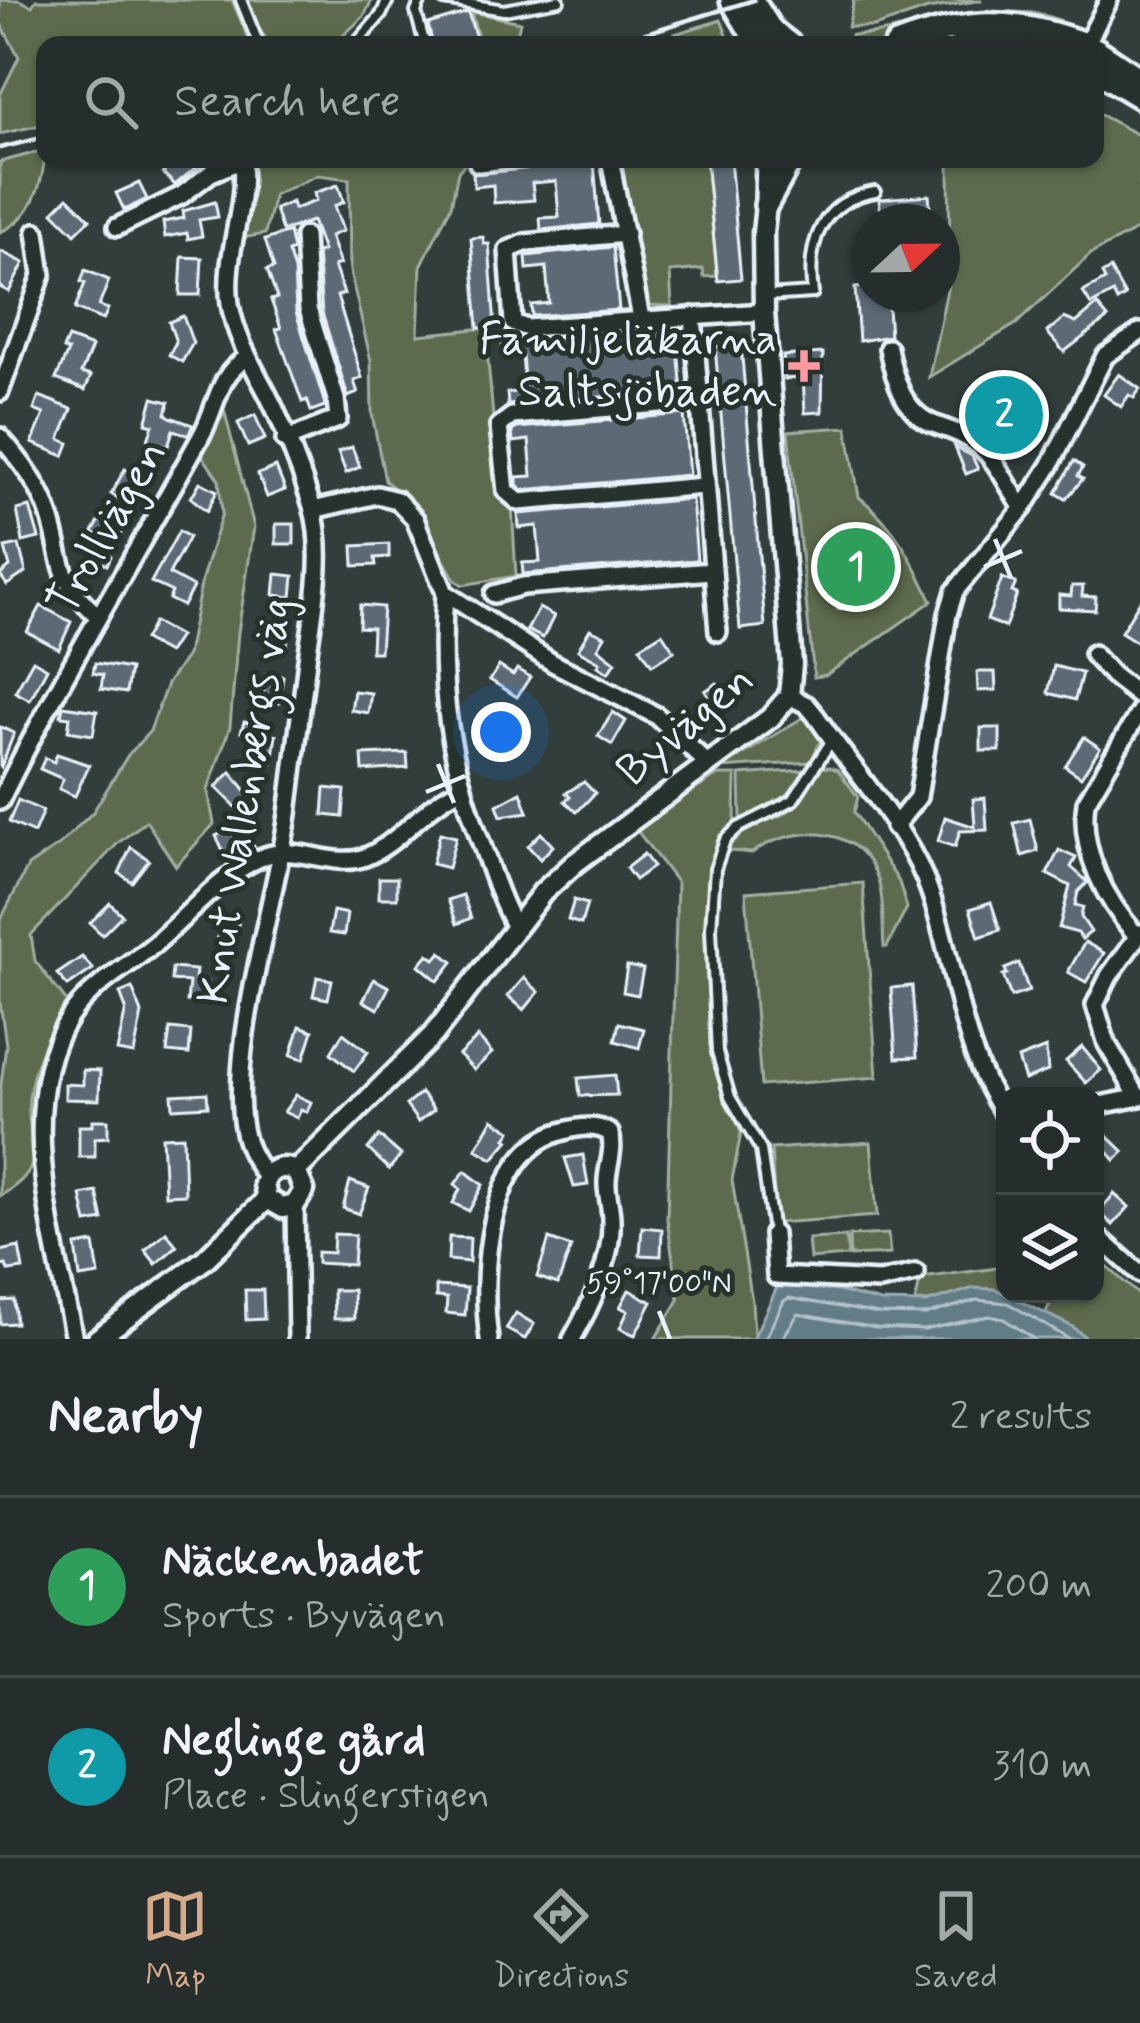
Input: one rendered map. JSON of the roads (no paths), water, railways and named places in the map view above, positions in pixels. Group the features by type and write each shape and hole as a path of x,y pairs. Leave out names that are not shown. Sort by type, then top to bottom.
{"main road":[{"path":"739,2 752,36"},
{"path":"739,2 779,36"},
{"path":"922,36 947,27 995,23 1061,36"},
{"path":"1104,55 1140,79"},
{"path":"1104,75 1140,97"},
{"path":"766,205 768,168"},
{"path":"766,205 786,168"}],"street":[{"path":"1091,36 1109,0"},
{"path":"116,227 182,195 222,168"},
{"name":"Knut Wallenbergs väg","path":"243,168 229,290 246,359 261,380 313,510 314,606 283,852 255,976 244,1054 245,1135 266,1178"},
{"path":"612,168 641,318"},
{"name":"Byvägen","path":"296,1171 434,1034 543,892 770,718 789,696 791,641 764,304 766,205"},
{"path":"0,392 42,275 36,232"},
{"path":"626,234 525,243 508,250 512,318 518,326 693,316 764,304"},
{"path":"285,440 338,419 308,309 304,236"},
{"path":"693,316 718,632"},
{"path":"894,826 918,797 948,614 956,591 1023,508 1105,356 1140,332"},
{"path":"888,349 902,396 912,409 985,450 1023,508"},
{"name":"Trollvägen","path":"0,801 204,431 232,366 246,359"},
{"path":"698,401 504,420 499,427 506,491 519,502 704,486"},
{"path":"0,437 39,490 49,512 61,571 74,595 98,616"},
{"path":"313,510 376,495 397,500 415,518 445,593 443,688 449,747 505,910 516,929"},
{"path":"494,594 524,586 712,571"},
{"path":"445,593 553,663 657,716 707,763"},
{"path":"1094,654 1112,676 1140,697"},
{"path":"789,696 807,705 894,826 927,884 976,1059 996,1103"},
{"path":"1104,1104 1139,1097 1107,1044 1095,1005 1097,994 1138,934 1107,896 1086,839 1084,817 1086,802 1140,711"},
{"path":"74,1339 38,1120 57,1042 70,1015 219,885 265,856 283,852 360,860 461,789"},
{"path":"489,1339 486,1294 491,1224 515,1169 533,1145 554,1134 602,1128 610,1132 613,1145 607,1184 609,1244 572,1339"},
{"path":"98,1339 204,1260 267,1199 266,1178 280,1168 296,1171 304,1190 295,1205 297,1339"},
{"path":"267,1199 283,1208 295,1205"},
{"path":"773,1234 776,1276 880,1281 916,1273"},
{"path":"1104,1242 1140,1274"}],"lane":[{"path":"241,0 255,36"},
{"path":"363,36 388,0"},
{"path":"421,0 416,12 423,36"},
{"path":"444,0 503,10 559,0"},
{"path":"764,304 813,293 810,259 826,221 845,200 875,192"},
{"path":"773,1234 761,1150 730,1097 717,1052 711,929 715,868 725,839 793,800 832,740"}],"water":[{"path":"778,1285 838,1291 881,1302 926,1303 974,1288 995,1289 996,1303 1024,1303 1087,1339 753,1339"}],"railway":[{"path":"636,36 754,0"},
{"path":"0,148 36,139"}],"place":[{"name":"Familjeläkarna Saltsjöbaden","path":"804,366"},
{"name":"Neglinge gård","path":"1004,415"},
{"name":"Näckenbadet","path":"856,567"}]}
